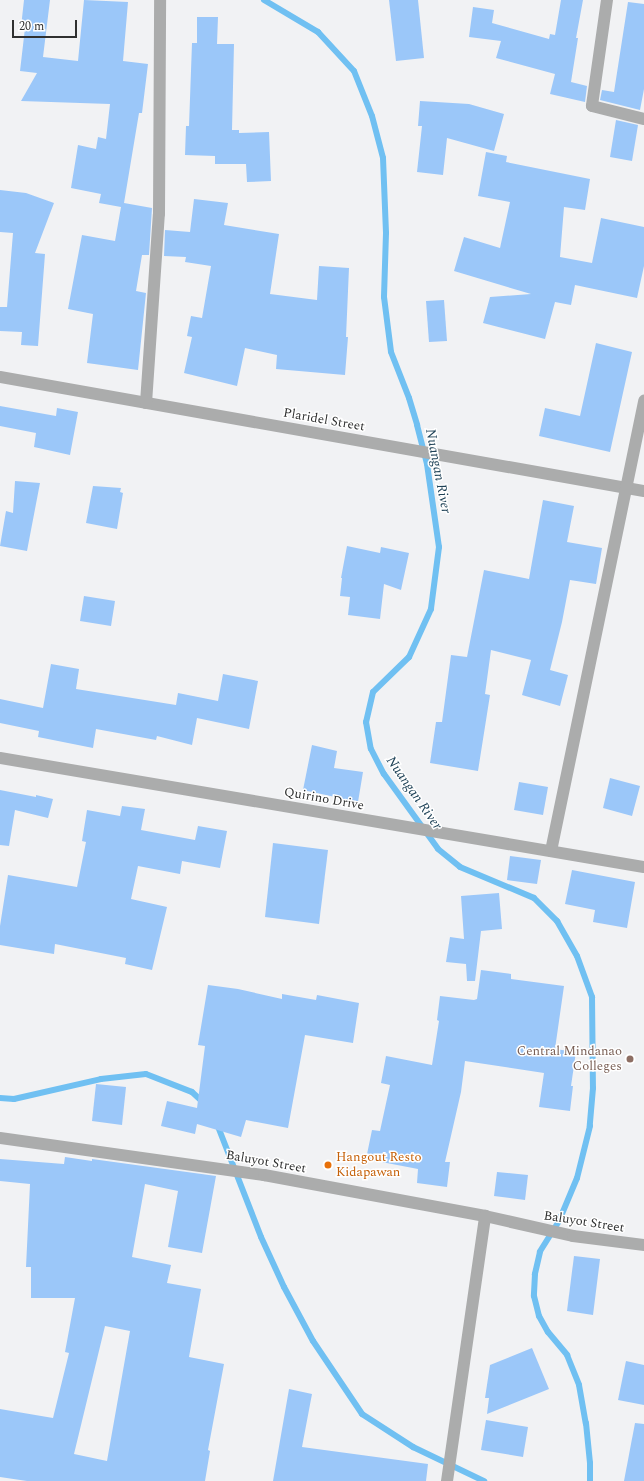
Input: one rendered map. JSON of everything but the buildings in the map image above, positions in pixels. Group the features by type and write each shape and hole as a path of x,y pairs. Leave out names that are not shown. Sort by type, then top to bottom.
{"street":[{"path":"146,403 159,214 160,0"},
{"path":"606,0 592,106 644,119"},
{"name":"Plaridel Street","path":"0,377 644,490"},
{"path":"551,851 644,401"},
{"name":"Quirino Drive","path":"0,758 644,868"},
{"name":"Baluyot Street","path":"0,1138 264,1175 485,1216 573,1236 644,1245"},
{"path":"446,1481 452,1451 485,1216"}],"waterway":[{"name":"Nuangan River","path":"264,0 318,32 354,71 372,116 383,158 386,233 384,297 391,352 409,398 427,464 439,547 431,609 409,657 373,692 366,722 371,749 384,774 438,849 460,867 534,898 557,921 577,956 592,997 593,1088 590,1126 577,1178 559,1221 540,1252 535,1274 534,1296 539,1316 548,1332 567,1355 579,1385 586,1423 590,1463 590,1481"},
{"path":"0,1098 14,1099 101,1079 146,1074 192,1092 204,1103"},
{"path":"217,1124 261,1237 284,1287 313,1341 362,1414 413,1447 484,1481"}],"place":[{"name":"Central Mindanao Colleges","path":"630,1059"},
{"name":"Hangout Resto Kidapawan","path":"328,1165"}]}
